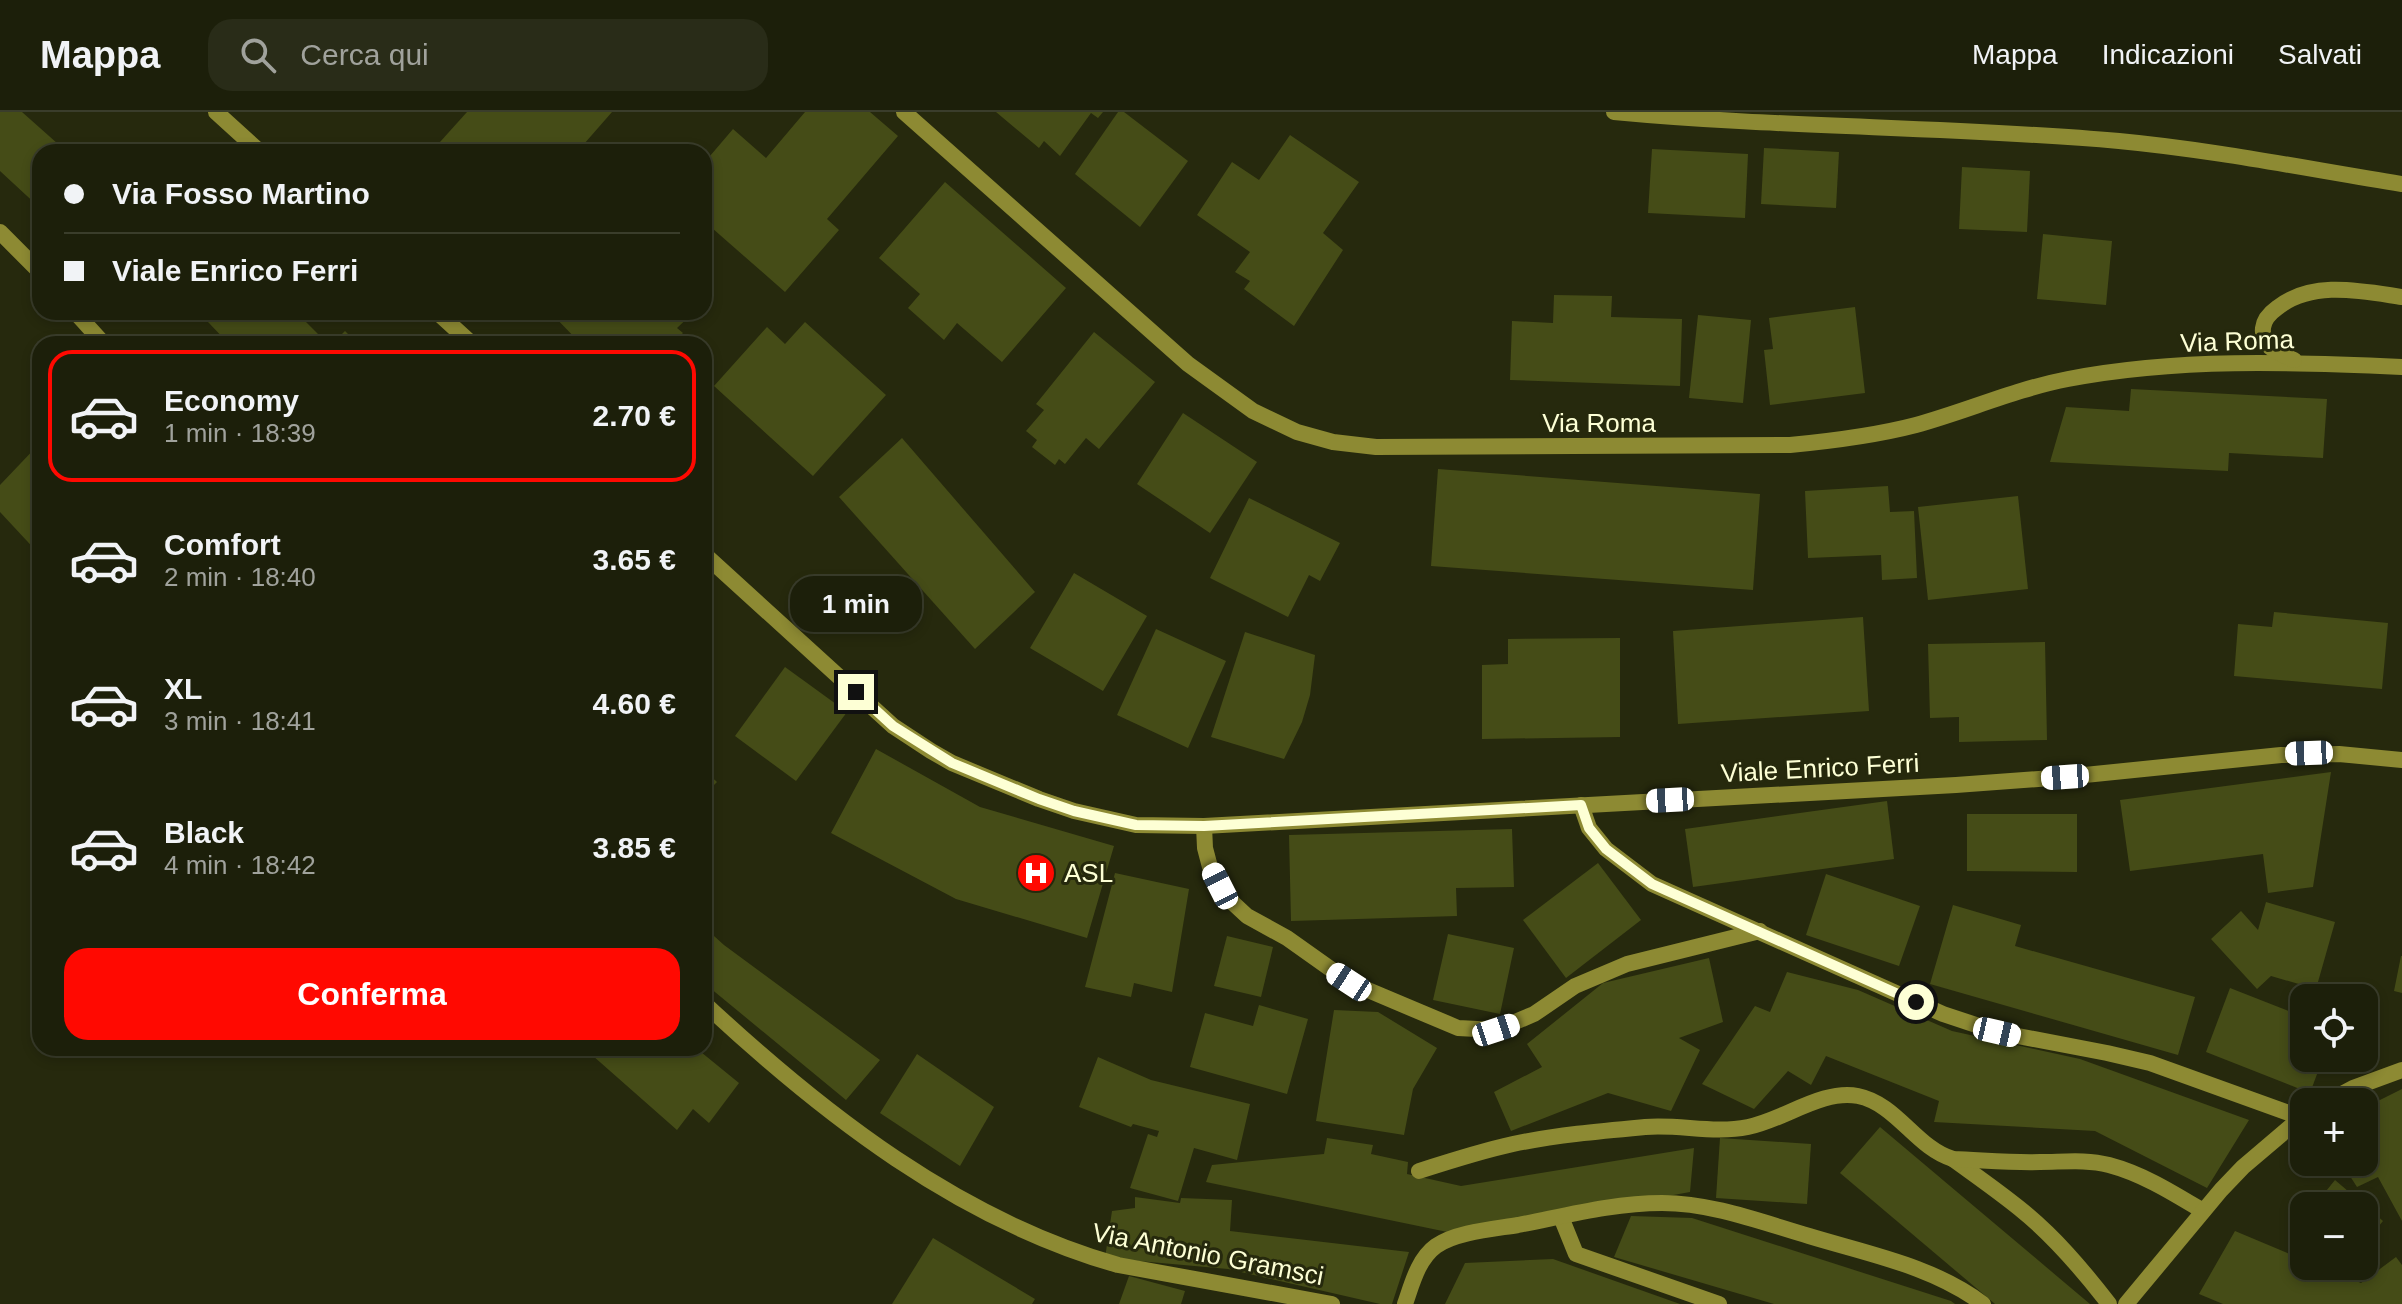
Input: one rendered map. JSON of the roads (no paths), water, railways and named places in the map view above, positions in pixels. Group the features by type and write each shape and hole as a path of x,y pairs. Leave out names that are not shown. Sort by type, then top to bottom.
{"street":[{"path":"216,112 251,144"},
{"name":"Via Roma","path":"904,112 1188,364 1263,417 1306,435 1333,442 1388,448 1790,445 1851,438 1917,424 2047,383 2091,375 2148,368 2299,363 2402,367"},
{"path":"1614,112 1784,125 2121,141 2402,184"},
{"path":"0,232 32,264"},
{"path":"2299,363 2274,351 2266,343 2262,332 2264,321 2295,295 2326,290 2402,297"},
{"path":"82,320 97,336"},
{"path":"446,320 463,336"},
{"name":"Viale Enrico Ferri","path":"712,561 893,726 952,763 1039,799 1108,820 1136,825 1204,826 2065,777 2281,755 2339,754 2402,760"},
{"path":"1581,805 1589,828 1606,849 1652,884 1968,1023 2024,1038 2150,1063 2290,1112"},
{"path":"1204,826 1210,867 1226,895 1247,916 1287,938 1349,982 1458,1028 1496,1030 1506,1027 1603,973 1657,955 1760,931"},
{"name":"Via Antonio Gramsci","path":"712,1010 787,1078 909,1167 963,1200 1048,1241 1083,1255 1151,1272 1332,1304"},
{"path":"2353,1088 2402,1070"},
{"path":"1419,1171 1481,1152 1542,1139 1649,1126 1710,1131 1748,1127 1769,1122 1825,1098 1841,1095 1870,1099 1886,1109 1932,1150 1953,1159 2019,1208 2050,1235 2109,1304"},
{"path":"2126,1304 2243,1167 2290,1126"},
{"path":"1953,1159 2072,1160 2105,1164 2157,1184 2203,1211"},
{"path":"1405,1304 1417,1270 1436,1246 1474,1233 1636,1204 1683,1204 1708,1208 1917,1268 1983,1304"},
{"path":"1561,1217 1576,1254 1719,1304"}],"place":[{"name":"ASL","path":"1036,873"}]}
